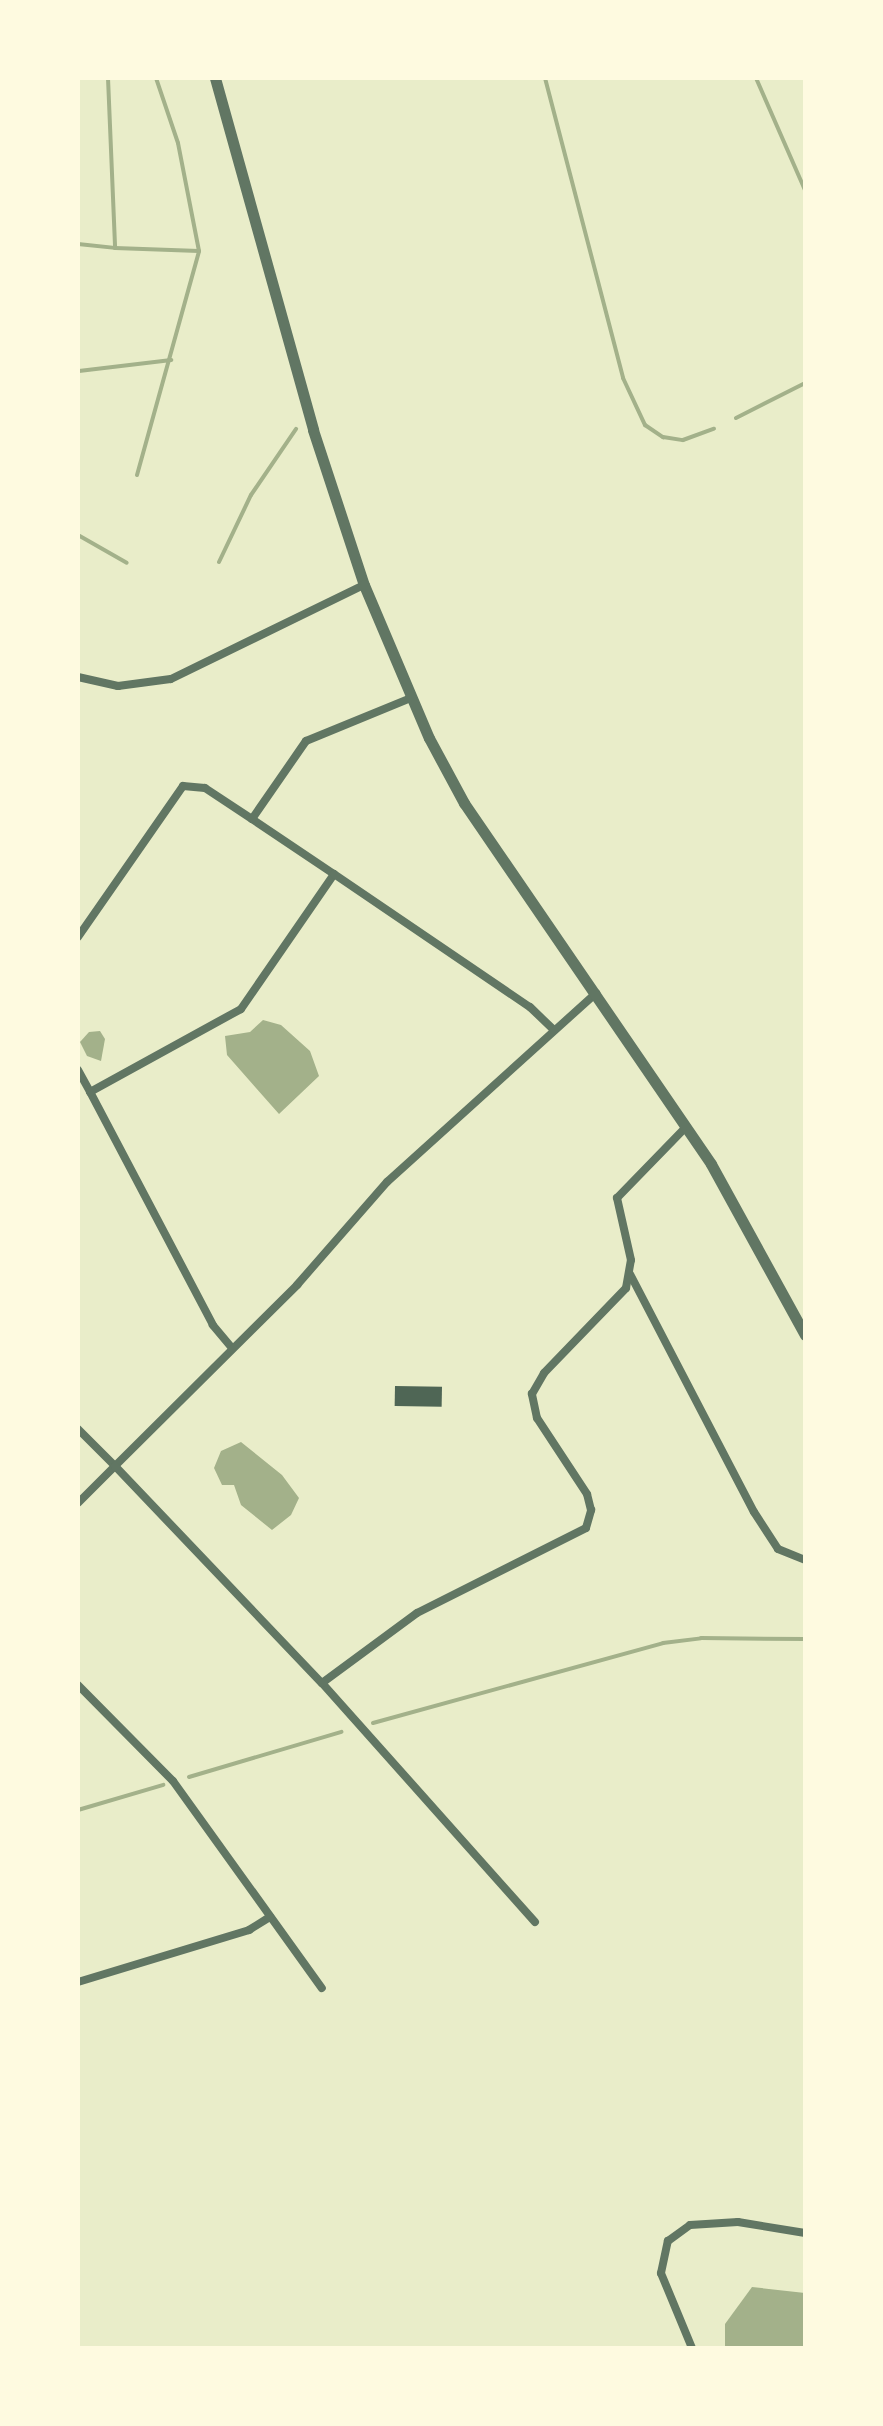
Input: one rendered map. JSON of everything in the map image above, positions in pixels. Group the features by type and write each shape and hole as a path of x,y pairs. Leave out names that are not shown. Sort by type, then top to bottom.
{"street":[{"path":"215,78 313,430 364,585 411,698 464,803 687,1126 805,1335"},
{"path":"78,677 118,686 171,679 364,585"},
{"path":"252,819 306,741 411,698"},
{"path":"78,937 183,786 205,788 530,1007 553,1029"},
{"path":"90,1092 241,1009 334,874"},
{"path":"78,1503 318,1262 379,1190 596,993"},
{"path":"78,1070 213,1325 232,1348"},
{"path":"687,1126 617,1198 630,1274 754,1512 778,1549 805,1560"},
{"path":"322,1683 417,1613 586,1528 591,1510 587,1494 537,1418 532,1394 544,1373 621,1295 630,1274"},
{"path":"78,1429 322,1683 535,1922"},
{"path":"78,1685 173,1781 322,1988"},
{"path":"78,1982 249,1930 270,1917"},
{"path":"692,2348 661,2273 668,2241 690,2225 738,2222 805,2233"}],"shaded area":[{"path":"263,1020 281,1025 310,1051 319,1076 279,1114 227,1055 225,1036 250,1032"},
{"path":"100,1031 105,1039 101,1061 87,1056 80,1042 89,1032"},
{"path":"241,1442 282,1475 299,1498 291,1515 272,1530 241,1505 234,1485 222,1485 214,1468 221,1451"},
{"path":"752,2287 805,2293 805,2348 725,2348 725,2324"}],"building":[{"path":"395,1386 442,1387 442,1407 395,1406"}],"waterway":[{"path":"108,78 115,248 199,251"},
{"path":"137,475 199,251 178,143 156,78"},
{"path":"545,78 623,378 645,425 663,437 683,440 714,429"},
{"path":"756,78 805,190"},
{"path":"78,244 115,248"},
{"path":"79,371 171,360"},
{"path":"736,418 805,383"},
{"path":"219,562 251,495 296,429"},
{"path":"78,535 127,563"},
{"path":"373,1723 663,1643 701,1638 805,1639"},
{"path":"189,1777 341,1732"},
{"path":"78,1810 163,1785"}]}
